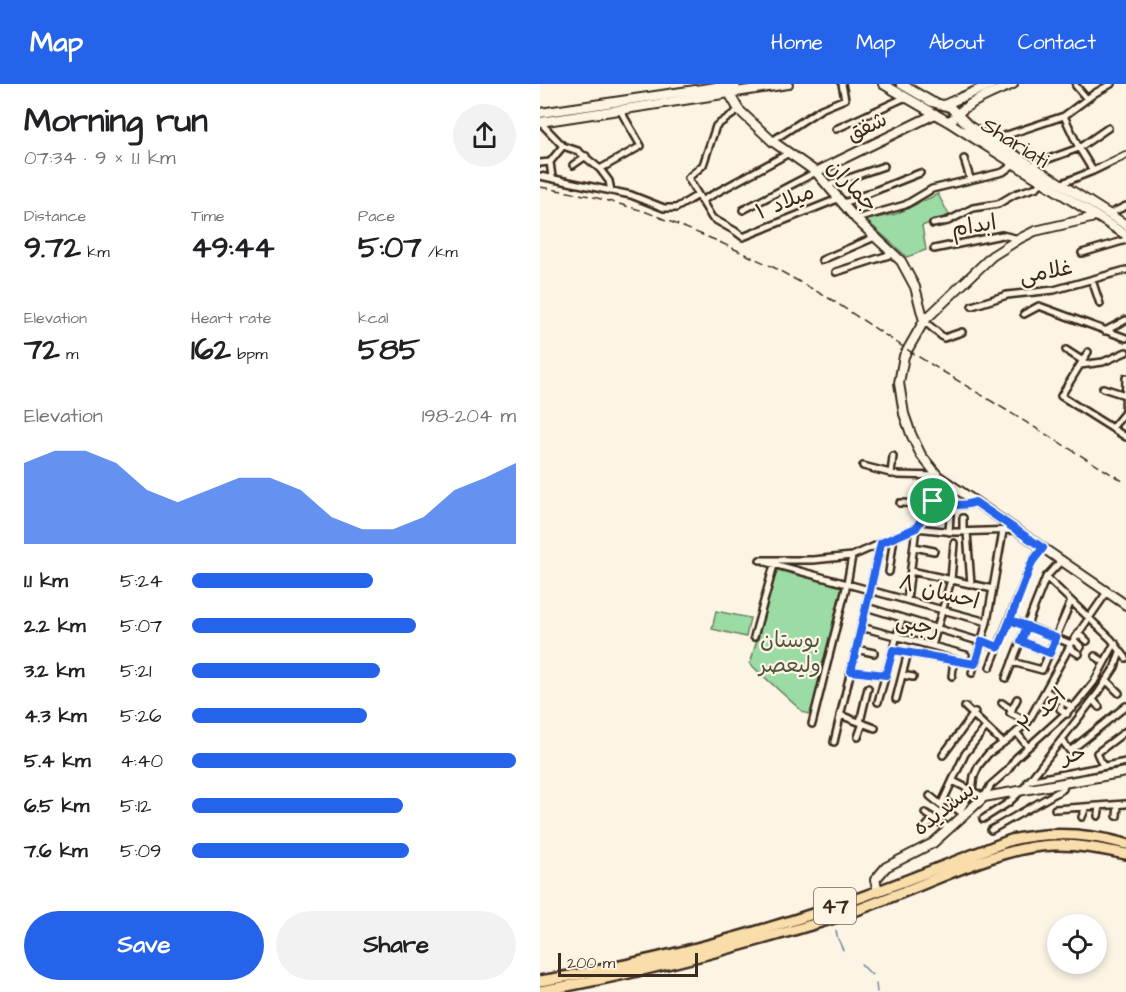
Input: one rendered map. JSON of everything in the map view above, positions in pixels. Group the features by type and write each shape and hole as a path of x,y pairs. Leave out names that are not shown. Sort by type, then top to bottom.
{"highway":[{"name":"47","path":"540,981 608,969 699,948 818,912 1011,840 1032,835 1075,834 1126,844"},
{"name":"47","path":"540,991 614,977 747,944 856,910 1013,851 1044,846 1074,845 1126,854"}],"street":[{"path":"540,113 736,84"},
{"path":"540,122 788,84"},
{"path":"772,141 821,109 845,99 842,84"},
{"name":"Shariati","path":"883,84 947,121 991,140 1126,225"},
{"name":"Shariati","path":"901,84 932,102 950,107 967,129 1014,164 1126,237"},
{"path":"943,105 992,84"},
{"path":"947,121 952,120 967,106 1013,84"},
{"path":"991,140 1064,116 1111,84"},
{"path":"1076,86 1087,99"},
{"name":"جماران","path":"729,93 739,110 772,141 816,172 856,219 901,261 915,287 924,321"},
{"path":"836,129 906,97"},
{"path":"962,98 961,103 967,106"},
{"path":"600,169 641,146 620,110"},
{"path":"700,198 688,178 703,165 716,126 739,110"},
{"name":"شفق","path":"816,172 934,114"},
{"path":"1064,116 1093,171"},
{"path":"540,122 563,146 578,151 600,169 609,181 612,190"},
{"path":"1031,165 1079,148 1107,128"},
{"path":"540,163 550,162 563,146"},
{"path":"540,176 612,190 664,208 676,208 789,153"},
{"path":"1060,183 1093,171 1126,155"},
{"path":"573,165 586,156"},
{"path":"964,159 970,178"},
{"path":"550,162 552,177"},
{"path":"856,219 892,210 932,189 970,178 1003,172 1014,164"},
{"path":"829,185 884,166"},
{"path":"743,210 816,172"},
{"name":"میلاد ۱","path":"700,198 712,218 743,237 920,173"},
{"path":"933,224 948,221 973,208 998,204 1015,194 1037,187 1042,182"},
{"path":"1109,214 1126,206"},
{"path":"1094,215 1091,218 1035,231 992,256 924,321 904,356 899,383 904,414 911,434 921,455 938,476 1126,604"},
{"name":"ابدام","path":"934,249 1002,235 1018,239"},
{"path":"822,260 875,237"},
{"path":"1082,253 1126,237"},
{"path":"836,272 892,254"},
{"name":"غلامی","path":"972,306 1007,295 1054,290 1126,270"},
{"path":"1092,280 1100,304"},
{"path":"1024,314 1039,306 1126,338"},
{"path":"1105,331 1126,320"},
{"path":"924,321 944,338 962,332"},
{"path":"1066,350 1082,363 1103,362 1126,352"},
{"path":"1088,352 1061,396 1126,437"},
{"path":"1112,428 1125,412 1126,378"},
{"path":"1103,388 1125,395"},
{"path":"891,474 893,456"},
{"path":"863,466 898,476 938,476"},
{"path":"908,600 916,528 932,503 938,476"},
{"path":"900,503 952,505 975,502"},
{"path":"949,532 950,514"},
{"path":"963,518 971,585"},
{"path":"812,724 847,584 852,555 916,528 949,532 1018,530"},
{"path":"972,673 987,622 1004,531"},
{"path":"889,572 894,537"},
{"path":"834,742 881,543"},
{"path":"932,646 951,580 954,543"},
{"path":"914,547 934,551"},
{"path":"990,667 1032,562 1043,548"},
{"name":"احسان ۸","path":"852,555 813,560 760,560 987,622"},
{"path":"1006,678 1046,577 1062,560"},
{"path":"754,638 774,565"},
{"path":"911,571 993,589"},
{"path":"1046,577 1115,643 1126,658"},
{"path":"930,796 962,812 972,790 974,776 979,765 988,754 1028,722 1071,644 1107,592"},
{"path":"1012,662 1042,670 1071,602"},
{"path":"866,607 999,647"},
{"path":"878,702 902,618"},
{"path":"1010,620 1081,647"},
{"name":"رجبی","path":"861,627 966,655"},
{"path":"1078,634 1087,641"},
{"path":"1021,641 1050,653"},
{"name":"احد ۲","path":"984,796 1016,758 1073,708 1094,682 1115,643"},
{"path":"1071,644 1079,654"},
{"path":"856,649 874,653"},
{"name":"رجبی","path":"893,650 975,664"},
{"path":"896,699 908,652"},
{"path":"983,819 1008,803 1023,789 1093,700 1119,658 1120,652"},
{"path":"917,662 919,654"},
{"path":"1095,656 1104,662"},
{"path":"952,676 954,660"},
{"path":"851,671 886,675"},
{"path":"902,675 913,677"},
{"path":"1106,680 1119,693"},
{"path":"858,737 868,688"},
{"path":"1046,691 1073,708"},
{"path":"1032,697 1040,701"},
{"path":"1017,699 1010,714 1028,722"},
{"path":"1093,700 1099,707"},
{"path":"1002,703 1012,710"},
{"path":"1061,706 1060,709 1067,714"},
{"path":"965,707 974,713 1003,743"},
{"path":"1062,740 1070,751 1125,709"},
{"path":"943,755 974,713"},
{"path":"840,715 875,728"},
{"path":"1048,718 1054,725"},
{"path":"943,802 965,754 986,727"},
{"path":"1103,766 1097,753 1126,731"},
{"path":"1017,733 1028,747"},
{"name":"حر","path":"1028,781 1126,762"},
{"name":"پسندیده","path":"878,890 875,880 883,870 933,843 962,812 984,796 1126,772"},
{"path":"953,781 984,796"},
{"path":"991,830 1062,789 1065,782"},
{"path":"1055,809 1126,804"},
{"path":"1117,816 1118,805"},
{"path":"1098,816 1100,806"},
{"path":"1083,817 1086,807"},
{"path":"925,813 949,828"},
{"path":"925,828 933,819"}],"green space":[{"path":"938,194 949,215 922,226 926,250 907,257 866,220 896,214"},
{"name":"بوستان ولیعصر","path":"777,570 840,586 841,589 812,711 808,714 750,664"},
{"path":"716,611 750,618 746,637 712,629"}],"waterway":[{"path":"836,931 843,950"},
{"path":"861,964 872,975"},
{"path":"876,984 877,992"}],"railway":[{"path":"540,187 590,196 644,211 773,267 832,300 914,354 1126,483"}],"route":[{"path":"933,501 916,528 881,543 851,671 870,675 886,675 893,650 975,664 982,641 999,647 1010,620 1027,626 1056,638 1050,653 1021,641 1027,626 1010,620 1032,562 1043,548 975,502 952,505 933,501"}]}
